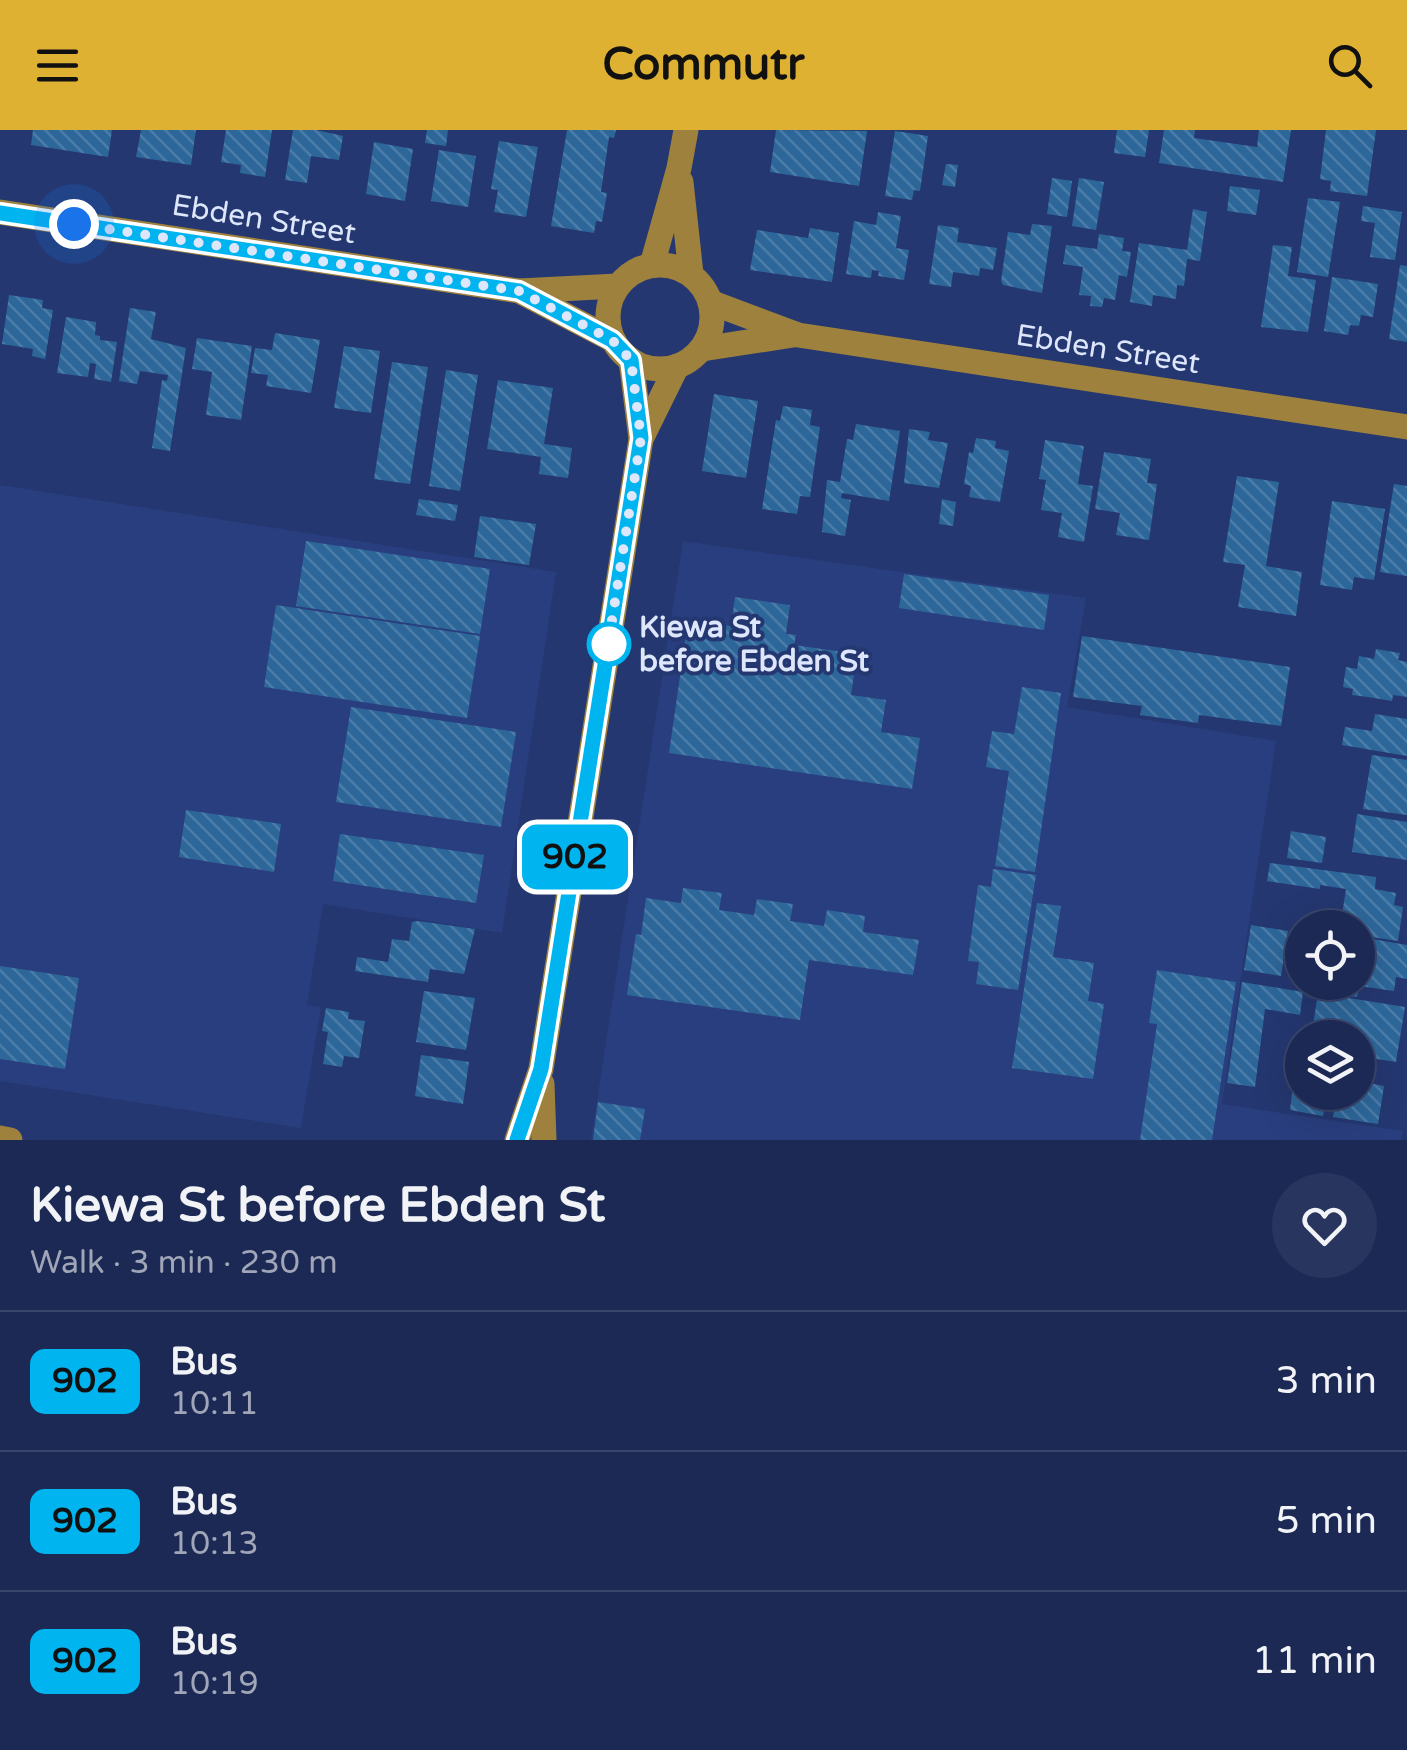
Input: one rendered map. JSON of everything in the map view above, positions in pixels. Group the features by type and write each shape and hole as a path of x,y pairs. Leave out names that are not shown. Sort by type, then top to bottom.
{"street":[{"path":"652,265 680,168 686,130"},
{"path":"680,168 691,274"},
{"name":"Ebden Street","path":"0,212 519,291 618,286"},
{"path":"652,265 679,268 691,274 710,302 712,326 702,349 677,366 653,369 631,360 612,340 608,312 618,286 627,276 652,265"},
{"name":"Ebden Street","path":"519,291 612,340"},
{"name":"Ebden Street","path":"710,302 798,335 1407,427"},
{"name":"Ebden Street","path":"702,349 798,335"},
{"path":"517,1140 541,1069 641,438 631,360"},
{"path":"641,438 677,366"},
{"path":"541,1069 544,1140"},
{"path":"0,1138 10,1140"}],"shaded area":[{"path":"0,485 556,572 502,933 323,904 307,1005 321,1007 301,1128 0,1081"},
{"path":"683,541 1086,598 1067,707 1276,741 1222,1104 1403,1131 1401,1140 591,1140"}],"building":[{"path":"33,130 112,130 108,157 31,145"},
{"path":"141,130 196,130 191,165 136,157"},
{"path":"226,130 272,130 265,177 240,173 241,165 221,162"},
{"path":"293,130 343,136 339,160 311,156 307,183 285,180"},
{"path":"427,130 448,130 446,146 425,143"},
{"path":"567,130 616,130 614,138 609,137 601,192 607,193 602,222 596,221 594,233 551,226"},
{"path":"776,130 867,131 859,186 770,172"},
{"path":"1117,130 1149,130 1145,157 1114,153"},
{"path":"1164,130 1195,130 1194,138 1257,147 1259,130 1291,130 1283,182 1159,163"},
{"path":"1326,130 1376,130 1367,196 1330,191 1331,181 1320,179"},
{"path":"895,131 928,136 920,191 914,190 912,200 885,196"},
{"path":"499,141 538,147 526,217 494,212 498,190 491,189"},
{"path":"374,142 413,149 405,201 366,194"},
{"path":"439,150 476,156 468,207 431,201"},
{"path":"946,164 958,165 955,187 942,185"},
{"path":"1052,178 1072,181 1067,217 1047,214"},
{"path":"1079,178 1104,182 1096,230 1072,226"},
{"path":"1230,186 1260,190 1256,215 1227,211"},
{"path":"1308,198 1340,202 1328,277 1297,272"},
{"path":"1363,206 1402,212 1395,260 1370,257 1375,223 1361,221"},
{"path":"1193,209 1207,212 1200,261 1187,259 1184,286 1177,285 1176,299 1153,295 1152,306 1130,302 1139,243 1187,250"},
{"path":"878,212 901,216 896,248 909,250 904,280 878,276 879,271 872,270 871,278 846,274 854,221 876,225"},
{"path":"1032,224 1052,226 1042,293 1003,285 1001,281 1008,232 1030,235"},
{"path":"938,225 959,228 957,242 997,248 993,270 980,268 979,276 953,272 951,287 929,284"},
{"path":"810,228 839,233 832,282 750,270 757,230 808,238"},
{"path":"1099,234 1124,238 1122,251 1131,252 1127,277 1119,275 1115,300 1104,298 1102,307 1090,306 1091,296 1079,295 1083,267 1063,264 1066,245 1097,249"},
{"path":"1273,245 1292,247 1288,276 1316,280 1308,332 1261,327"},
{"path":"1400,265 1407,266 1407,342 1389,339"},
{"path":"1332,277 1378,284 1373,317 1361,315 1359,326 1350,325 1348,335 1324,331"},
{"path":"9,295 43,300 42,308 53,310 45,359 32,356 33,349 2,344"},
{"path":"130,308 156,312 151,339 186,348 170,451 152,448 162,380 167,381 168,375 140,371 137,384 119,381"},
{"path":"66,317 96,322 95,335 100,340 117,342 111,382 94,379 96,364 90,363 88,377 57,373"},
{"path":"275,333 320,340 311,393 266,386 268,375 251,373 255,348 272,350"},
{"path":"197,338 252,346 241,420 206,415 212,372 192,369"},
{"path":"344,346 380,351 371,413 334,408"},
{"path":"392,362 428,367 410,484 374,479"},
{"path":"446,370 478,375 460,491 429,486"},
{"path":"498,380 553,388 544,444 572,448 568,478 539,474 541,457 487,449"},
{"path":"714,394 758,401 746,478 702,471"},
{"path":"783,406 812,410 810,425 820,427 810,497 800,496 797,514 762,509 776,420 780,421"},
{"path":"856,424 900,431 889,501 842,493 841,498 851,500 845,536 822,532 827,480 840,482 847,439 853,440"},
{"path":"909,429 930,432 928,440 948,443 939,488 904,483"},
{"path":"976,438 996,441 995,448 1009,451 1000,502 969,497 971,486 964,484 969,452 973,453"},
{"path":"1045,440 1084,446 1078,484 1093,486 1084,542 1058,537 1062,513 1041,510 1046,480 1039,479"},
{"path":"1104,452 1151,459 1147,483 1157,484 1149,540 1116,535 1120,513 1095,509"},
{"path":"1237,476 1279,482 1266,566 1302,572 1296,616 1238,607 1245,565 1223,562"},
{"path":"1394,484 1407,486 1407,576 1380,572"},
{"path":"419,499 458,505 455,521 416,515"},
{"path":"942,499 956,502 953,526 939,524"},
{"path":"1332,501 1385,509 1374,580 1354,577 1352,590 1320,585"},
{"path":"480,516 536,524 529,565 474,557"},
{"path":"306,541 490,569 480,634 296,606"},
{"path":"904,574 1049,595 1044,630 899,608"},
{"path":"735,597 790,605 786,634 796,635 794,645 857,654 851,695 886,700 881,732 920,738 912,789 669,753 688,620 731,626"},
{"path":"276,605 480,636 467,718 264,687"},
{"path":"1082,636 1290,667 1281,726 1199,715 1198,723 1140,715 1142,706 1073,697"},
{"path":"1376,649 1400,653 1398,660 1407,662 1407,697 1393,695 1392,701 1352,695 1353,689 1343,687 1346,667 1357,669 1359,656 1374,659"},
{"path":"1022,687 1061,693 1035,872 995,866 1009,771 986,767 992,731 1014,734"},
{"path":"351,707 516,732 501,827 336,802"},
{"path":"1375,714 1407,719 1407,756 1342,745 1345,727 1372,731"},
{"path":"1372,755 1407,760 1407,815 1363,809"},
{"path":"186,810 281,824 274,872 179,857"},
{"path":"1357,814 1407,822 1407,860 1352,852"},
{"path":"1291,831 1326,837 1322,863 1287,858"},
{"path":"340,834 484,855 476,903 333,881"},
{"path":"1270,863 1376,877 1375,889 1396,893 1394,905 1403,907 1398,941 1375,938 1375,910 1343,910 1346,889 1267,881"},
{"path":"993,869 1036,875 1018,990 976,984 979,962 968,961 978,885 991,887"},
{"path":"683,888 722,893 719,910 754,915 757,899 793,904 790,921 824,926 827,910 865,916 863,932 919,940 913,975 809,960 800,1020 627,995 646,898 681,903"},
{"path":"1037,903 1061,906 1053,957 1094,963 1088,1001 1104,1004 1093,1079 1012,1068"},
{"path":"412,922 475,929 464,974 430,969 428,982 355,971 357,957 388,962 392,939 409,941"},
{"path":"1251,925 1285,931 1281,976 1244,970"},
{"path":"1375,940 1407,945 1407,979 1396,977 1394,991 1375,988"},
{"path":"0,966 79,978 65,1069 0,1059"},
{"path":"1157,970 1236,982 1212,1140 1140,1140 1157,1024 1149,1023"},
{"path":"1242,982 1285,989 1285,1000 1302,1000 1300,1015 1265,1009 1255,1087 1227,1083"},
{"path":"424,991 475,998 466,1050 416,1042"},
{"path":"1317,1000 1362,1000 1405,1007 1396,1062 1375,1059 1375,1020 1314,1020"},
{"path":"326,1008 349,1012 348,1019 365,1021 359,1058 344,1056 342,1067 323,1064 328,1032 322,1031"},
{"path":"421,1055 469,1062 463,1104 415,1096"},
{"path":"1375,1084 1384,1086 1378,1124 1333,1117 1334,1110 1375,1110"},
{"path":"598,1102 645,1109 640,1140 593,1140"},
{"path":"1290,1110 1324,1110 1323,1116"}],"bus line":[{"name":"902","path":"0,213 519,291 612,340 631,360 641,438 541,1069 517,1140"}],"place":[{"name":"Kiewa St before Ebden St","path":"609,644"}],"route":[{"path":"74,224 519,291 612,340 631,360 641,438 606,658 609,644"}]}
